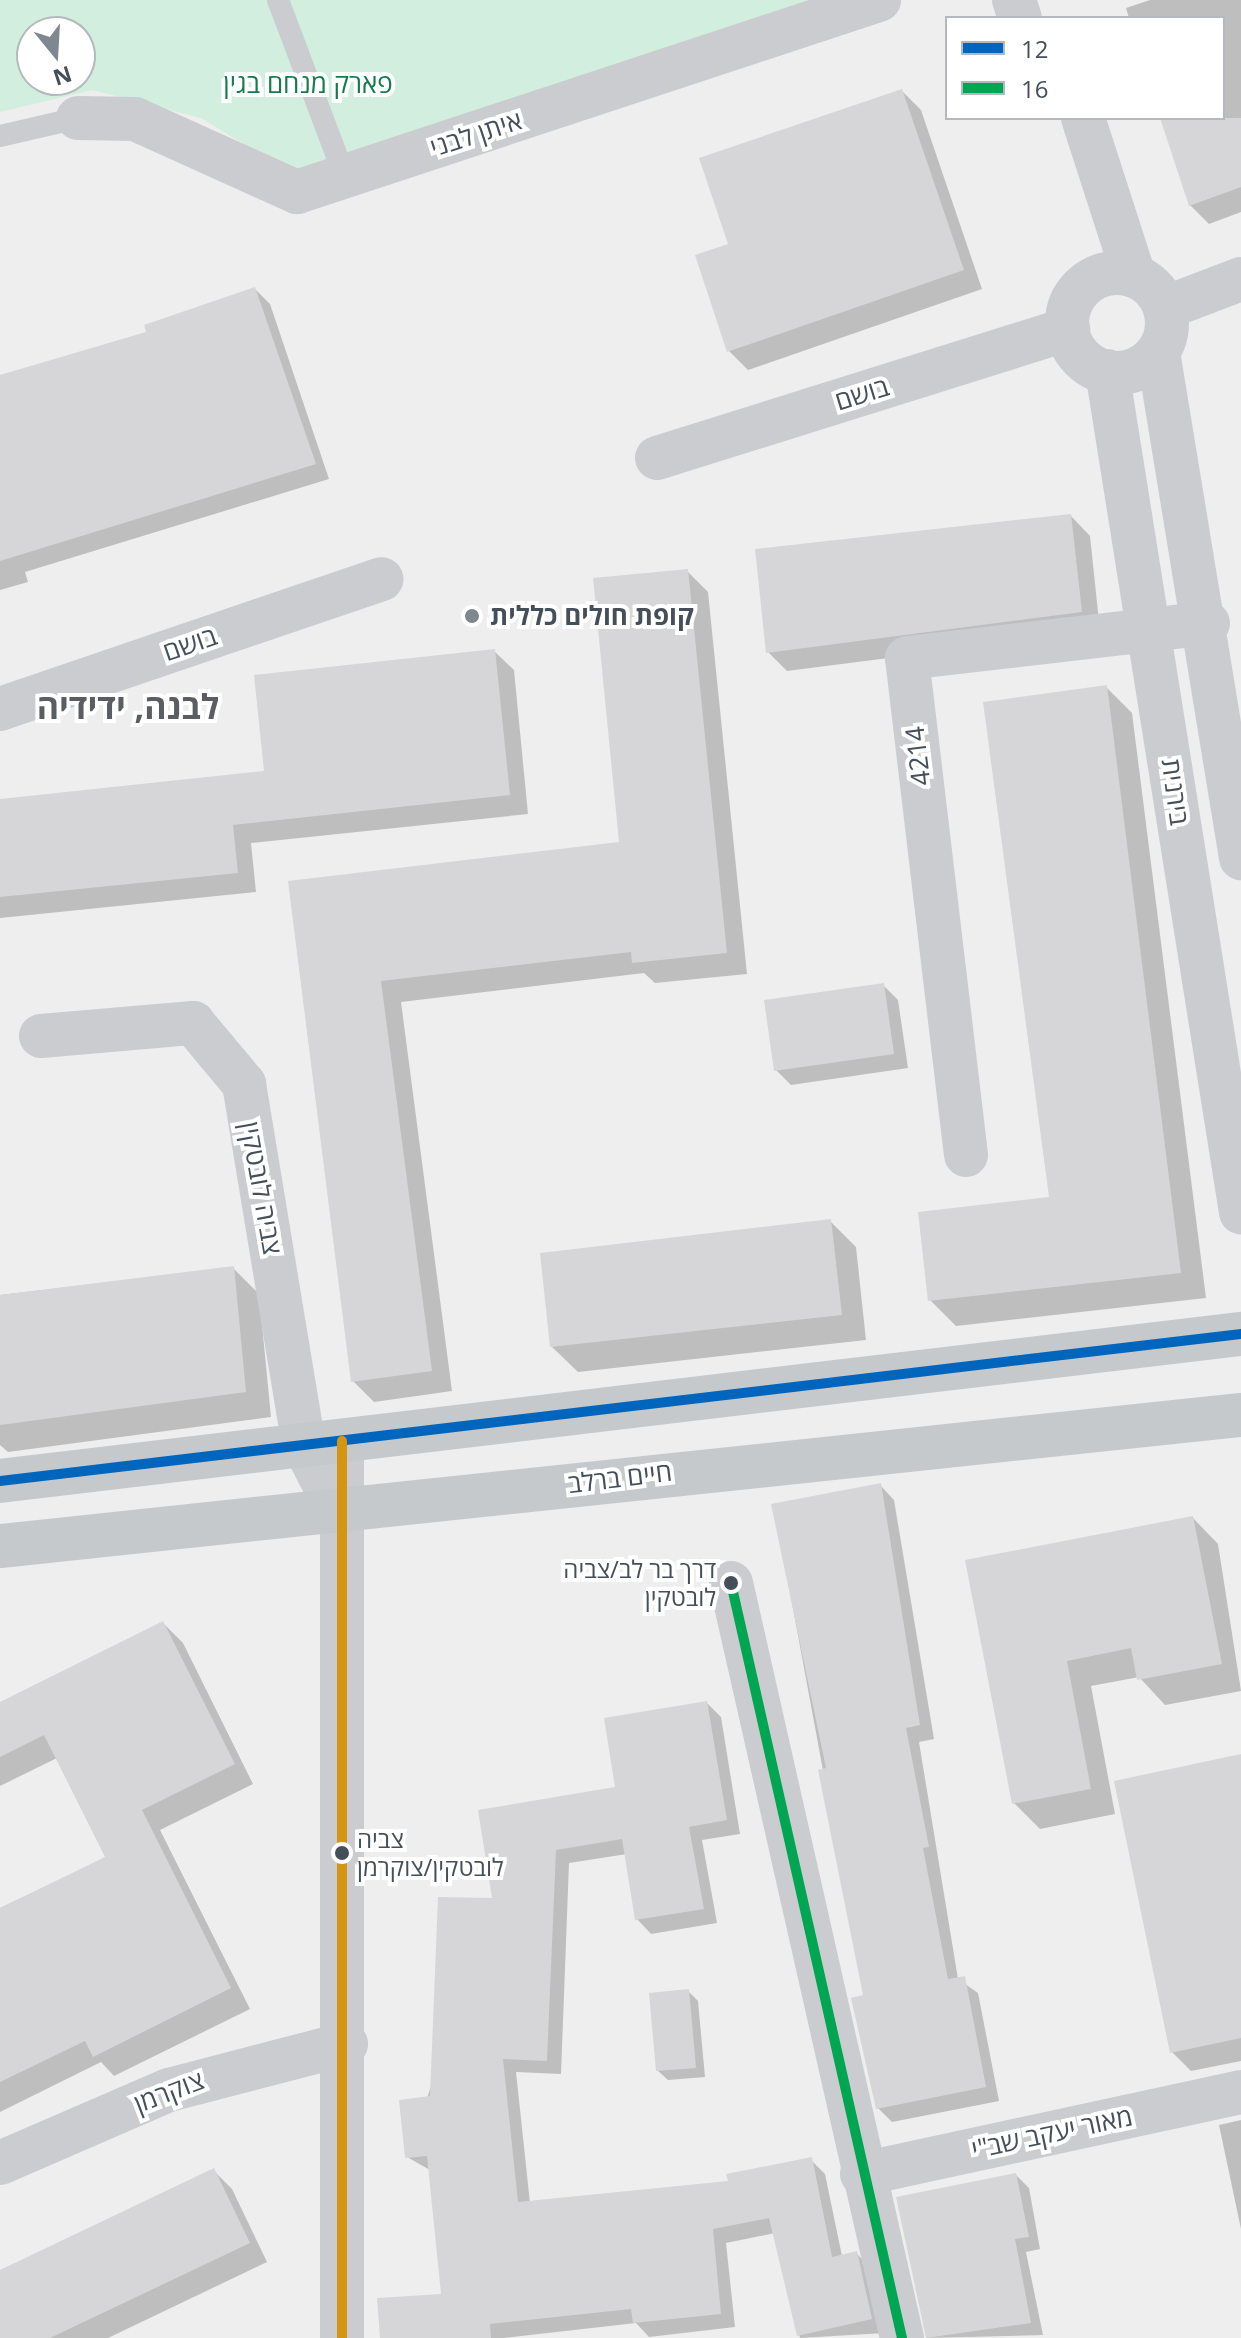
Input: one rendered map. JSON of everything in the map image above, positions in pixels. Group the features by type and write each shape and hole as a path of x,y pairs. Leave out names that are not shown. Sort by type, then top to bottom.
{"main road":[{"path":"0,1481 1241,1334"},
{"name":"חיים ברלב","path":"0,1546 342,1512 710,1466 1241,1415"}],"street":[{"name":"איתן לבני","path":"78,118 135,119 297,192 879,0"},
{"path":"1053,120 1119,275 1165,308"},
{"path":"1083,120 1119,275"},
{"path":"1119,275 1072,302 1068,329 1077,352 1107,371 1135,369 1158,352"},
{"path":"1165,308 1241,279"},
{"path":"1165,308 1158,352 1208,623 1241,858"},
{"name":"בושם","path":"657,458 1068,329"},
{"name":"בירנית","path":"1107,371 1152,633 1241,1212"},
{"name":"בושם","path":"0,709 381,579"},
{"name":"4214","path":"966,1155 907,658 1152,633 1208,623"},
{"name":"צביה לובטקין","path":"41,1036 193,1023 244,1084 323,1443 342,1512 346,2044 342,2338"},
{"path":"731,1583 862,2174 902,2338"},
{"name":"צוקרמן","path":"0,2163 169,2090 346,2044"},
{"name":"מאור יעקב שב\"י","path":"862,2174 1241,2092"}],"lane":[{"path":"278,0 345,177"},
{"path":"0,136 78,118"}],"green space":[{"name":"פארק מנחם בגין","path":"0,0 831,0 296,176 201,118 96,91 96,16 16,16 16,96 68,96 0,112"}],"building":[{"path":"902,89 964,270 727,352 695,255 728,244 699,158"},
{"path":"1241,118 1241,187 1189,206 1161,120"},
{"path":"255,287 316,464 0,561 0,375 146,332 144,325"},
{"path":"1071,514 1082,612 766,653 755,549"},
{"path":"688,569 727,953 632,963 631,952 381,981 432,1371 351,1382 288,881 619,842 593,578"},
{"path":"495,649 510,795 233,825 238,873 0,897 0,799 264,771 254,675"},
{"path":"1107,685 1181,1273 928,1301 918,1212 1049,1197 983,702"},
{"path":"884,983 894,1054 774,1071 764,1000"},
{"path":"831,1219 842,1315 550,1347 540,1253"},
{"path":"234,1266 246,1392 0,1425 0,1295"},
{"path":"881,1483 920,1725 906,1728 929,1847 923,1848 948,1979 965,1976 986,2087 876,2109 851,1998 863,1995 818,1770 826,1768 771,1504"},
{"path":"1193,1516 1222,1664 1137,1680 1131,1648 1067,1661 1091,1789 1012,1804 965,1560"},
{"path":"163,1621 235,1764 142,1810 231,1988 93,2057 85,2041 0,2082 0,1908 105,1857 44,1735 0,1757 0,1702"},
{"path":"707,1701 727,1820 689,1827 704,1909 635,1920 622,1839 556,1850 547,2061 503,2059 518,2202 728,2181 726,2174 812,2157 832,2257 857,2251 872,2319 797,2336 769,2218 713,2229 721,2314 633,2323 631,2309 490,2324 491,2338 380,2338 377,2298 441,2294 427,2156 405,2158 399,2100 430,2096 438,1897 492,1898 478,1810 615,1787 604,1718"},
{"path":"1241,1754 1241,2038 1170,2053 1114,1781"},
{"path":"689,1989 696,2068 656,2071 649,1993"},
{"path":"214,2168 250,2243 50,2338 0,2338 0,2270"},
{"path":"1016,2173 1029,2237 1015,2239 1031,2323 926,2338 896,2197"}],"transit line":[{"name":"12","path":"0,1481 1241,1334"},
{"path":"342,1441 342,2338"},
{"name":"16","path":"731,1583 902,2338"}],"place":[{"name":"קופת חולים כללית","path":"472,616"},
{"name":"דרך בר לב/צביה לובטקין","path":"731,1583"},
{"name":"צביה לובטקין/צוקרמן","path":"342,1853"}],"district":[{"name":"לבנה, ידידיה","path":"128,707"}]}
